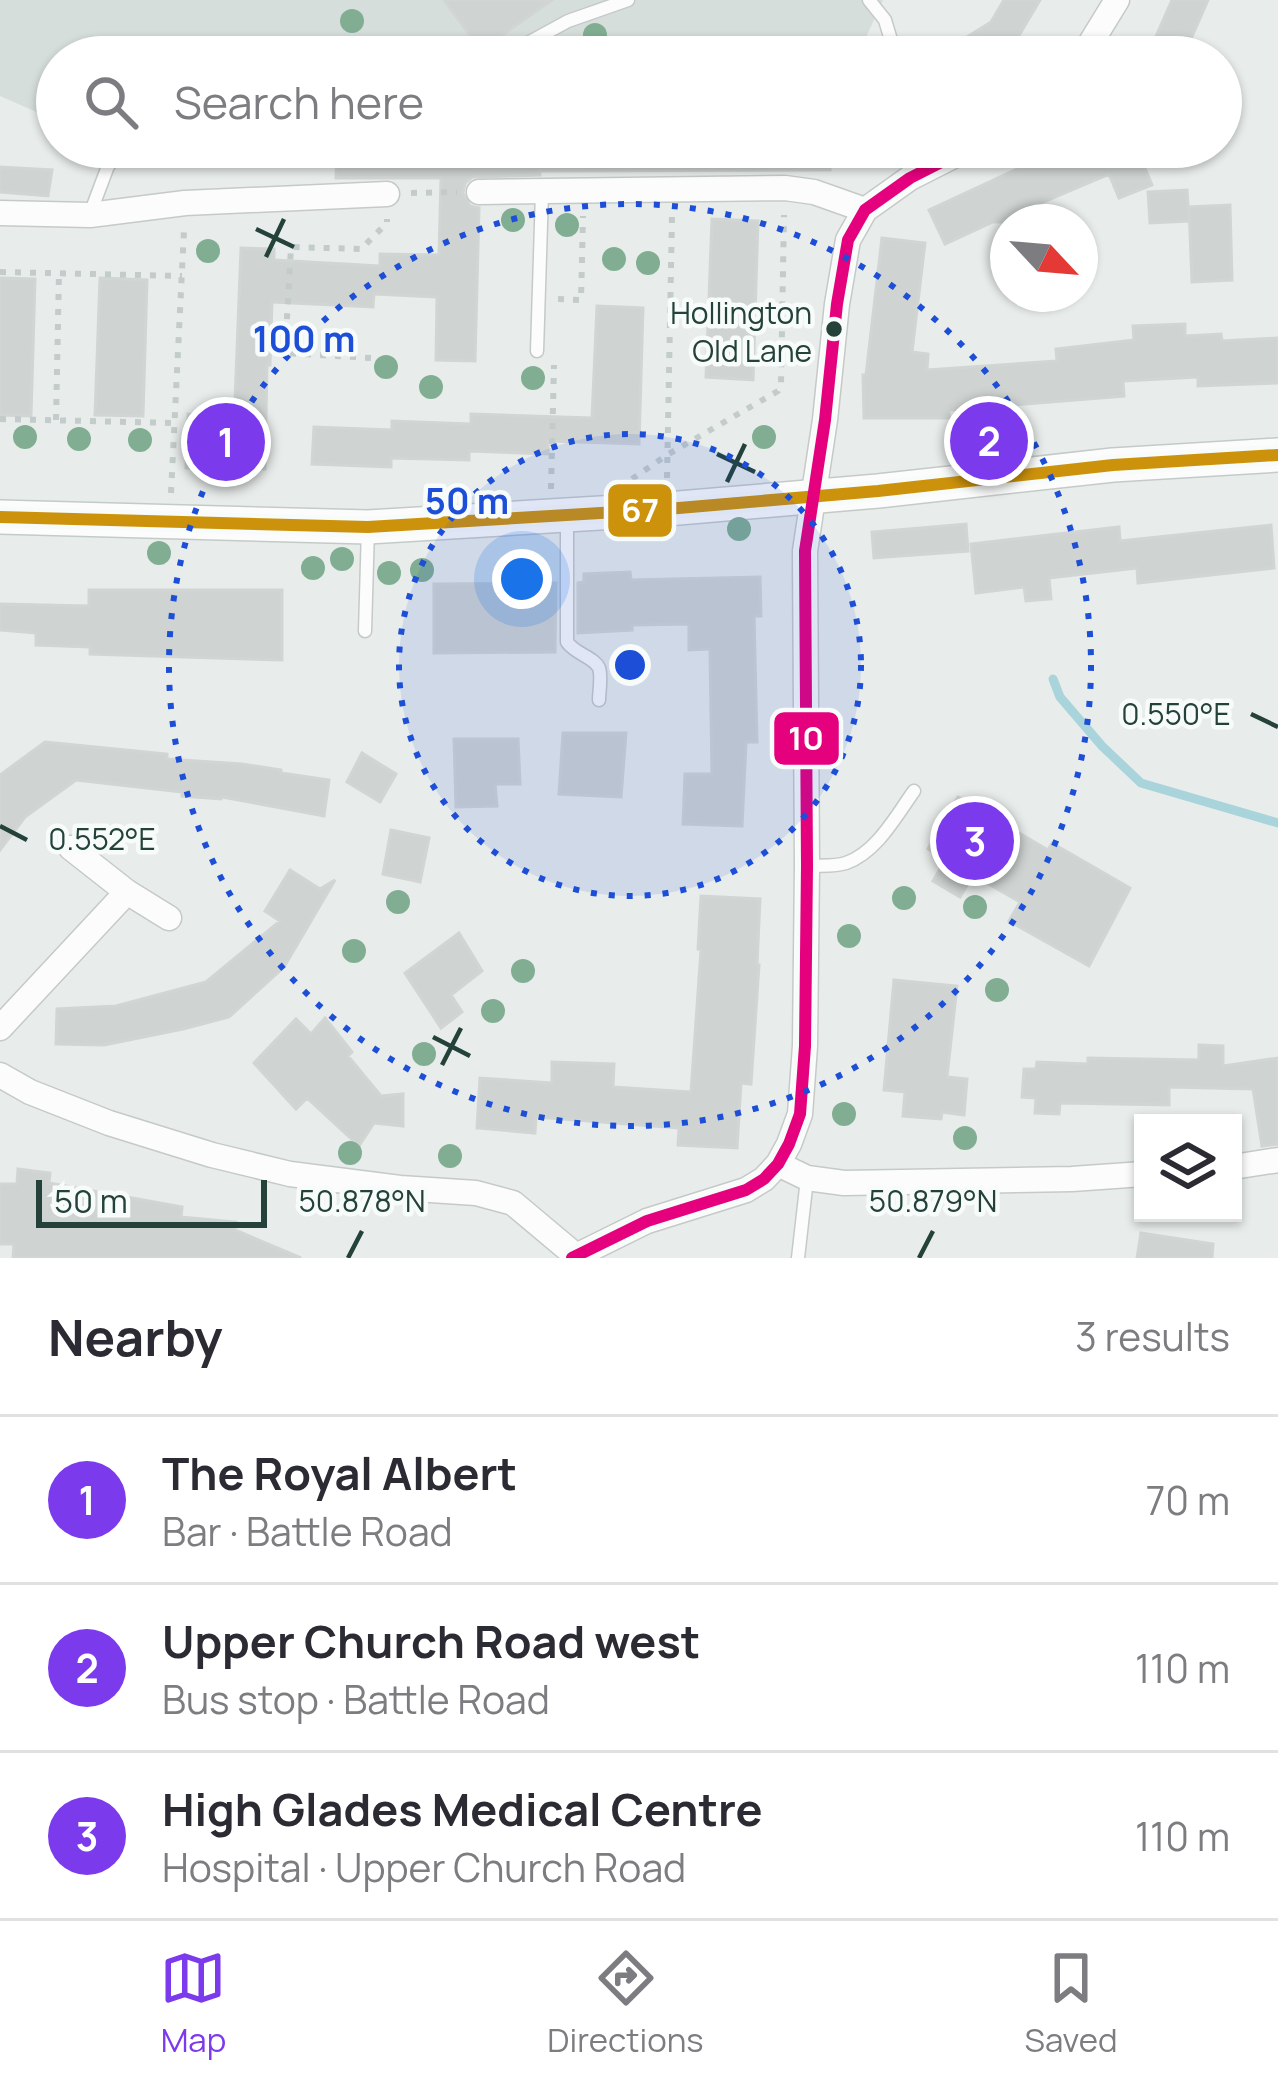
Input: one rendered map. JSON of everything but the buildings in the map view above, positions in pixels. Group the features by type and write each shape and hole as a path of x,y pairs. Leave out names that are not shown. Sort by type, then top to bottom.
{"main road":[{"path":"0,518 368,526 559,517 814,497 1113,465 1278,455"}],"street":[{"path":"1095,36 1117,0"},
{"path":"0,1075 110,1123 212,1155 290,1174 400,1189 476,1193 513,1203 573,1257 646,1220 746,1190 764,1179 778,1164 800,1114 807,866 805,551 844,261 848,240 865,210 930,168"},
{"path":"479,192 785,188 814,192 865,210"},
{"path":"0,213 90,215 185,202 387,194"},
{"path":"71,848 169,918"},
{"path":"0,1028 127,892"},
{"path":"1242,1166 1278,1160"},
{"path":"778,1164 807,1178 844,1183 1134,1175"}],"lane":[{"path":"540,36 628,0"},
{"path":"869,0 885,20 890,36"},
{"path":"90,215 107,168"},
{"path":"909,168 910,178"},
{"path":"537,350 542,191"},
{"path":"559,517 567,642 599,668 599,700"},
{"path":"365,631 368,526"},
{"path":"807,866 844,864 864,853 914,791"},
{"path":"798,1258 807,1178"}],"path":[{"path":"667,509 672,188"},
{"path":"610,513 626,483 778,391 785,188"},
{"path":"556,299 580,300 583,190"},
{"path":"371,358 285,353 291,247 362,249 387,223 387,194 479,192"},
{"path":"170,521 185,202"},
{"path":"0,272 182,276"},
{"path":"56,420 59,273"},
{"path":"554,364 559,517"},
{"path":"781,385 798,386"},
{"path":"0,419 175,423"}],"shaded area":[{"path":"0,0 883,0 867,36 36,36 36,112 0,96"}],"waterway":[{"path":"1053,679 1060,697 1141,783 1278,823"}],"transit line":[{"name":"10","path":"572,1258 647,1221 746,1190 764,1179 778,1164 800,1114 807,866 805,551 837,304 848,240 865,210 930,168"},
{"name":"67","path":"0,517 368,527 667,509 1113,465 1278,455"}],"place":[{"name":"Hollington Old Lane","path":"834,329"},
{"name":"Upper Church Road west","path":"989,441"},
{"name":"The Royal Albert","path":"226,442"},
{"name":"High Glades Medical Centre","path":"975,841"}]}
